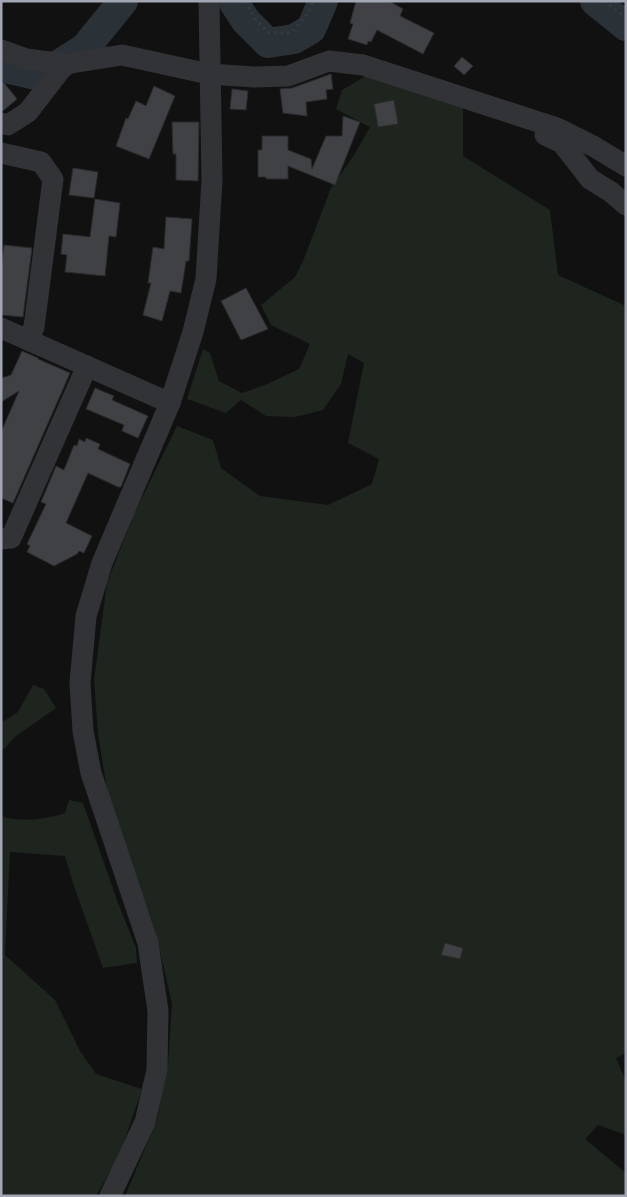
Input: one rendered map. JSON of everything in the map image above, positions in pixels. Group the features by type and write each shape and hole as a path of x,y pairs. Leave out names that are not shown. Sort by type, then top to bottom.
{"street":[{"path":"110,1196 145,1122 157,1070 158,1010 148,943 91,773 83,732 80,683 86,616 102,563 170,403 193,332 206,279 212,180 209,1"},
{"path":"1,50 26,59 65,64 122,54 209,74 254,78 288,76 329,61 363,66 558,128 626,166"},
{"path":"1,123 8,125 28,112 65,64"},
{"path":"525,117 526,127 562,143 590,179 611,192 626,205"},
{"path":"1,153 41,162 54,178 34,327 28,340"},
{"path":"1,328 170,403"},
{"path":"1,538 11,538 87,366"}],"path":[{"path":"245,1 255,19 269,33 291,33 308,14 313,1"},
{"path":"604,1 626,18"}],"shaded area":[{"path":"371,73 463,108 463,156 550,210 558,275 626,306 626,1053 616,1058 626,1081 626,1135 598,1125 585,1139 626,1173 626,1196 125,1196 157,1120 168,1064 172,1004 155,930 108,796 98,734 94,680 107,583 134,514 177,426 213,440 221,468 260,496 328,505 372,484 379,459 348,443 364,363 348,354 341,384 323,410 295,417 266,416 241,400 226,413 187,399 203,349 210,353 219,381 242,393 265,385 299,369 310,344 271,325 261,305 295,277 331,188 354,155 370,127 336,109 342,90"},
{"path":"33,685 44,689 56,708 16,736 1,752 1,723 18,712"},
{"path":"69,800 83,803 136,948 137,963 103,968 65,856 10,852 5,955 55,1000 80,1051 96,1074 142,1089 120,1154 96,1196 1,1196 1,816 24,820 58,815 65,813"}],"building":[{"path":"356,1 389,1 403,9 400,16 434,33 423,54 377,30 371,42 368,41 367,45 348,39 353,24 350,23"},
{"path":"462,57 473,66 464,75 454,66"},
{"path":"331,74 333,89 326,90 327,99 306,102 307,116 283,113 280,89 292,88"},
{"path":"1,79 17,99 3,111 1,111"},
{"path":"154,86 175,96 149,159 116,146 126,118 128,119 136,101 146,106"},
{"path":"232,89 248,91 246,110 230,109"},
{"path":"394,100 398,124 378,127 374,104"},
{"path":"343,116 360,122 335,185 288,166 288,179 258,177 258,150 262,150 262,136 288,136 288,150 311,159 312,169 326,136 342,136"},
{"path":"172,122 199,122 198,181 176,180 176,154 173,154"},
{"path":"73,168 98,172 94,198 69,195"},
{"path":"95,199 120,203 116,237 109,236 105,276 65,272 67,255 61,254 63,234 90,237"},
{"path":"166,217 192,219 189,261 186,261 181,293 170,291 162,321 143,315 151,283 148,283 153,247 164,249"},
{"path":"4,245 32,248 23,317 1,315 1,270"},
{"path":"246,288 268,329 241,340 221,301"},
{"path":"22,351 70,373 13,503 1,498 1,432 19,391 1,402 1,378 11,375"},
{"path":"95,388 114,396 112,400 148,416 138,438 122,431 124,425 86,409"},
{"path":"86,438 100,444 98,449 130,464 121,487 88,473 66,523 92,536 84,553 79,551 77,554 54,566 27,552 30,546 27,544 46,504 41,502 56,466 64,470 74,445 77,446 79,439 85,442"},
{"path":"445,943 463,948 460,959 441,955"}],"waterway":[{"path":"1,67 41,76 85,48 123,1"},
{"path":"233,1 246,21 268,43 294,39 311,29 323,1"},
{"path":"595,1 626,26"}]}
